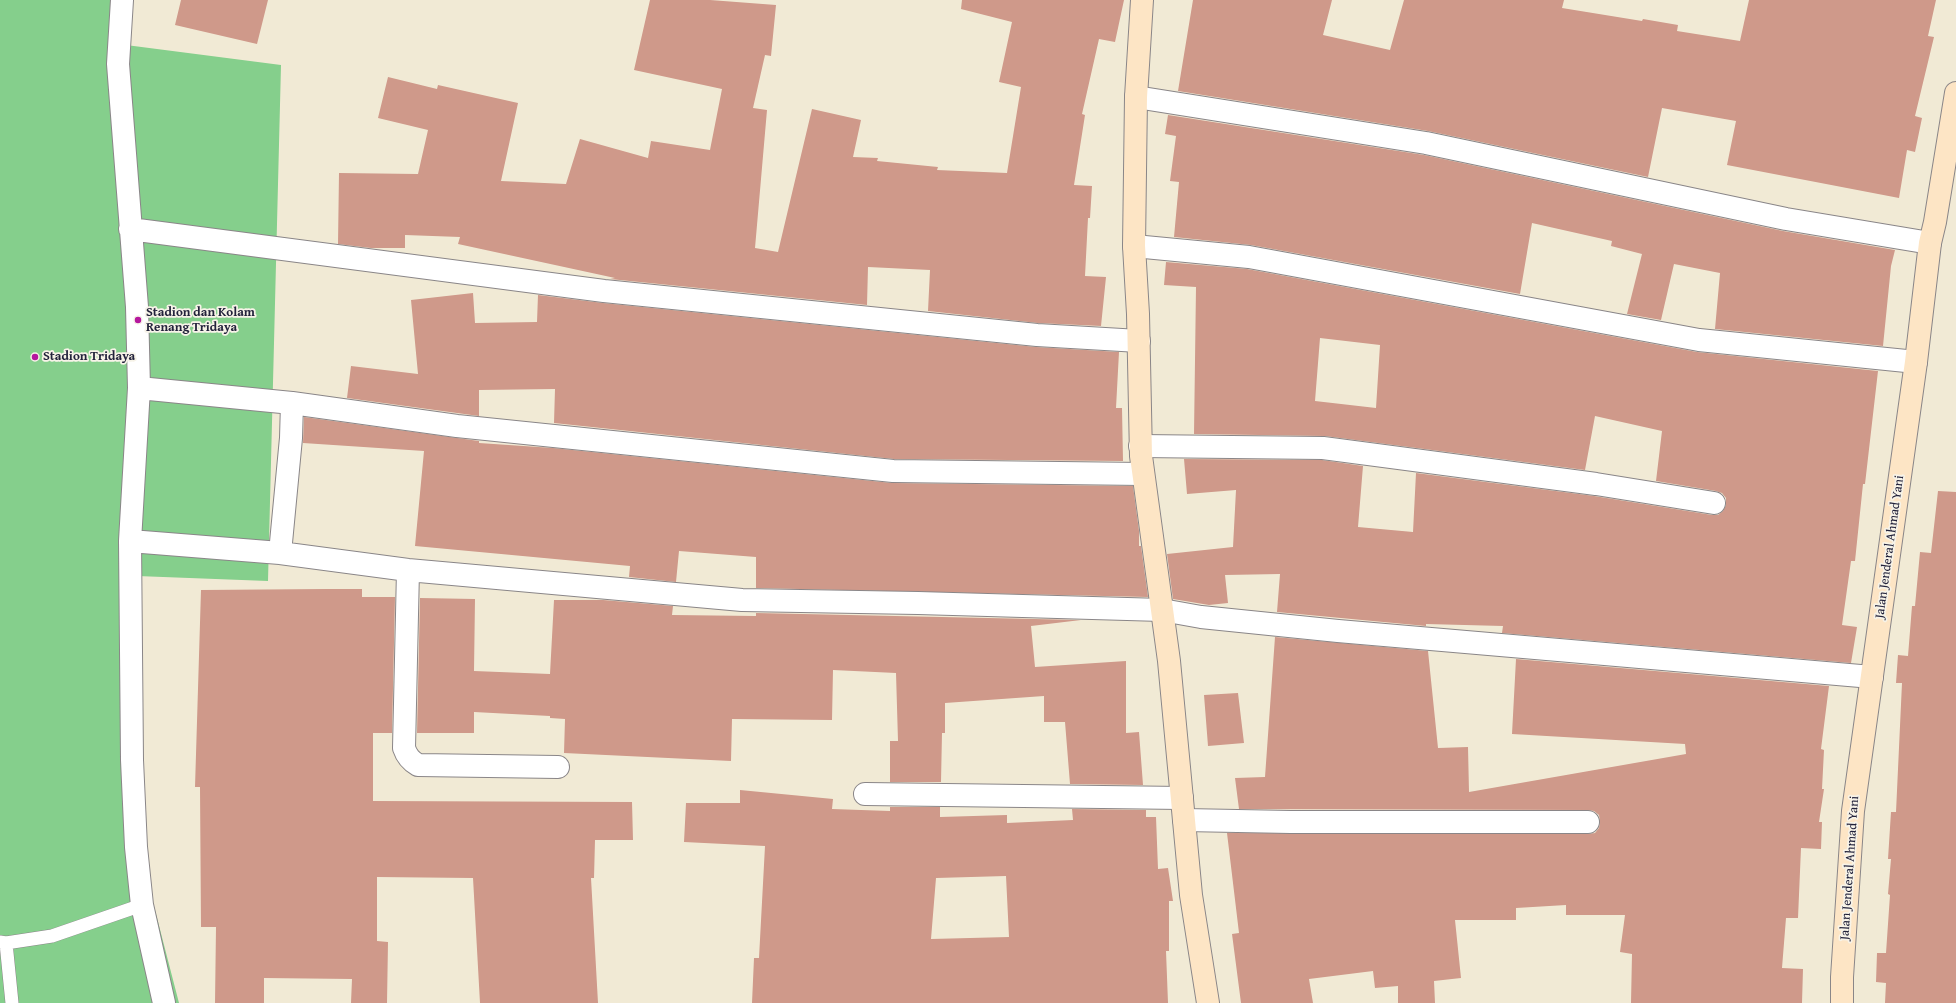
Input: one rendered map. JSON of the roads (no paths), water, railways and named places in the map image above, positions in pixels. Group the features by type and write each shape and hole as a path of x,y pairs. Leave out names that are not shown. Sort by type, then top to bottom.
{"street":[{"path":"122,0 118,64 137,307 139,388 130,541 132,760 136,847 142,905 164,1003"},
{"path":"1142,0 1136,97 1134,246 1139,342 1140,446 1169,661 1191,895 1208,1003"},
{"name":"Jalan Jenderal Ahmad Yani","path":"1842,1003 1842,977 1853,811 1916,362 1930,243 1935,222 1956,93"},
{"path":"1136,97 1426,144 1786,219 1930,243"},
{"path":"130,229 604,290 1037,335 1139,342"},
{"path":"1134,246 1249,257 1699,340 1916,362"},
{"path":"139,388 292,403 465,427 893,471 1143,474"},
{"path":"280,554 290,445 292,403"},
{"path":"1140,446 1323,448 1596,484 1714,503"},
{"path":"130,541 280,554 408,570 742,600 1162,610 1201,617 1338,631 1872,677"},
{"path":"408,570 404,748 409,758 418,765 558,767"},
{"path":"865,794 1183,809 1291,822 1588,822"}],"lane":[{"path":"12,1003 3,942 52,936 142,905"}],"place":[{"name":"Stadion dan Kolam Renang Tridaya","path":"138,320"},
{"name":"Stadion Tridaya","path":"35,357"}]}
